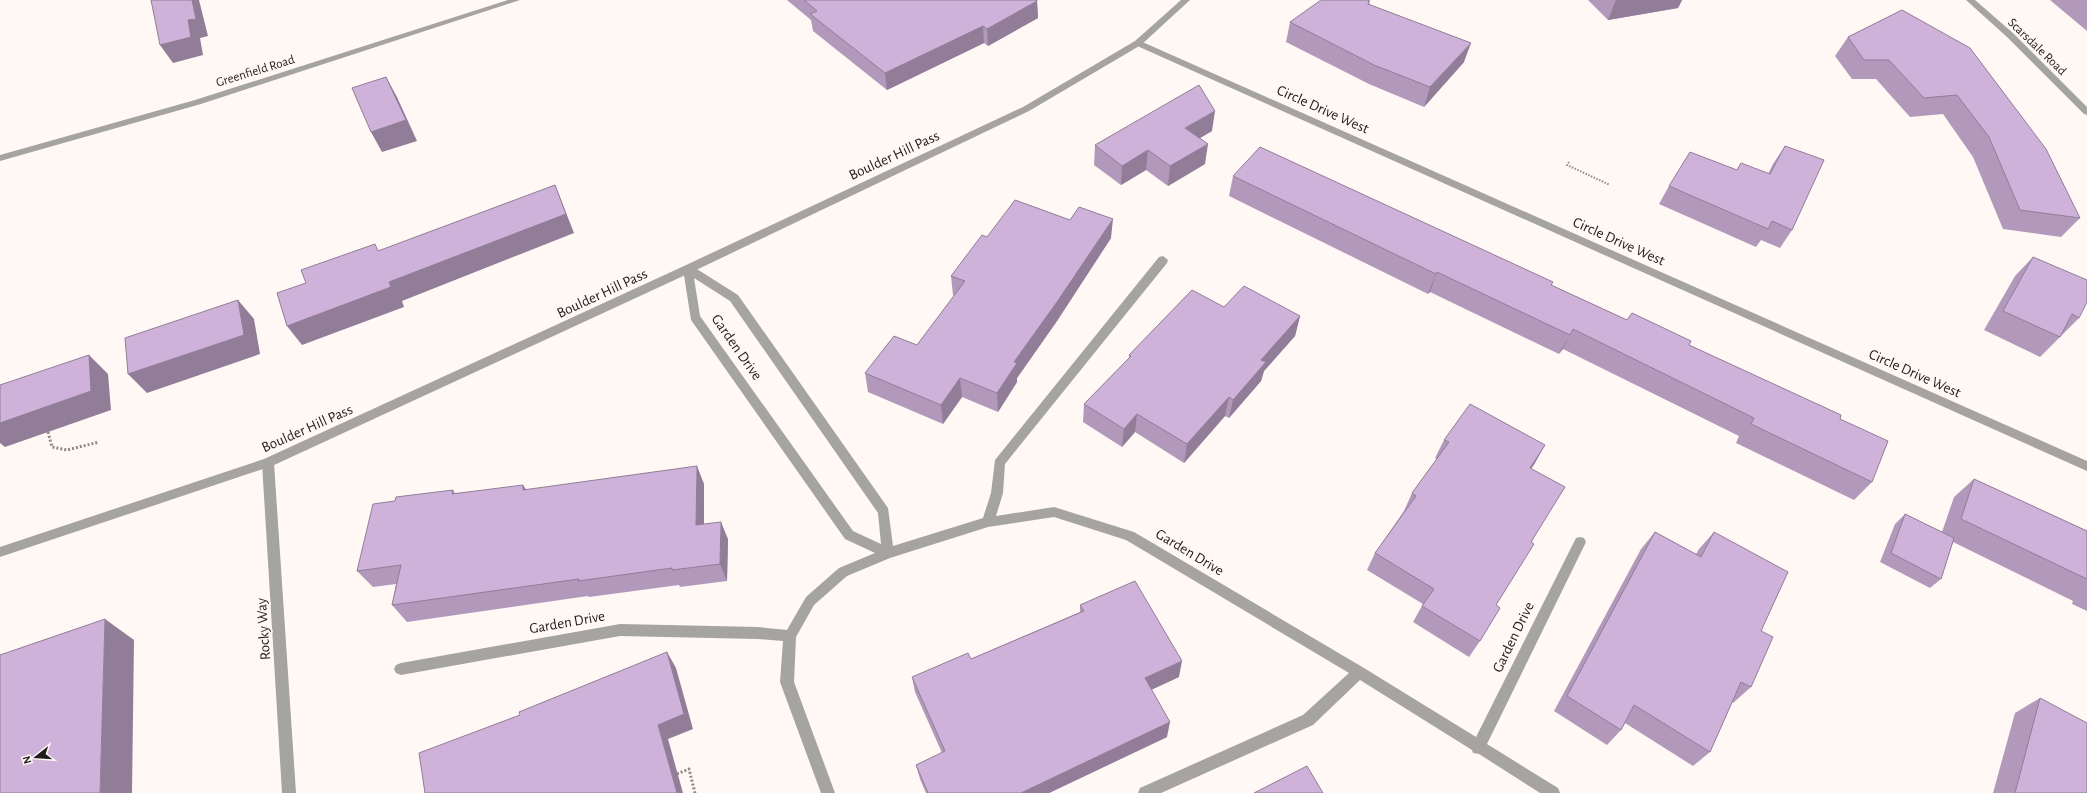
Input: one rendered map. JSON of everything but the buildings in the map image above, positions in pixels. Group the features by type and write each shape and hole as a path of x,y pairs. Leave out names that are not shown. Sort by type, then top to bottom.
{"street":[{"name":"Greenfield Road","path":"0,158 205,100 516,0"},
{"name":"Boulder Hill Pass","path":"0,552 268,463 688,269 1026,109 1138,43 1186,0"},
{"name":"Scarsdale Road","path":"1970,0 2010,35 2087,112"},
{"name":"Circle Drive West","path":"1138,43 2087,466"},
{"path":"988,522 997,492 999,463 1163,260"},
{"name":"Garden Drive","path":"688,269 695,318 849,535 888,553"},
{"name":"Garden Drive","path":"688,269 734,298 884,512 888,553"},
{"name":"Rocky Way","path":"268,463 290,793"},
{"name":"Garden Drive","path":"828,793 787,682 790,636 810,601 843,572 888,553 988,522 1054,512 1130,536 1359,672 1478,748 1553,793"},
{"name":"Garden Drive","path":"1478,748 1580,542"},
{"name":"Garden Drive","path":"400,669 620,630 758,633 790,636"},
{"path":"1145,793 1308,720 1359,672"}],"path":[{"path":"1569,162 1567,165 1610,185"},
{"path":"48,432 52,448 67,450 99,442"},
{"path":"677,774 689,769 696,793"}]}
